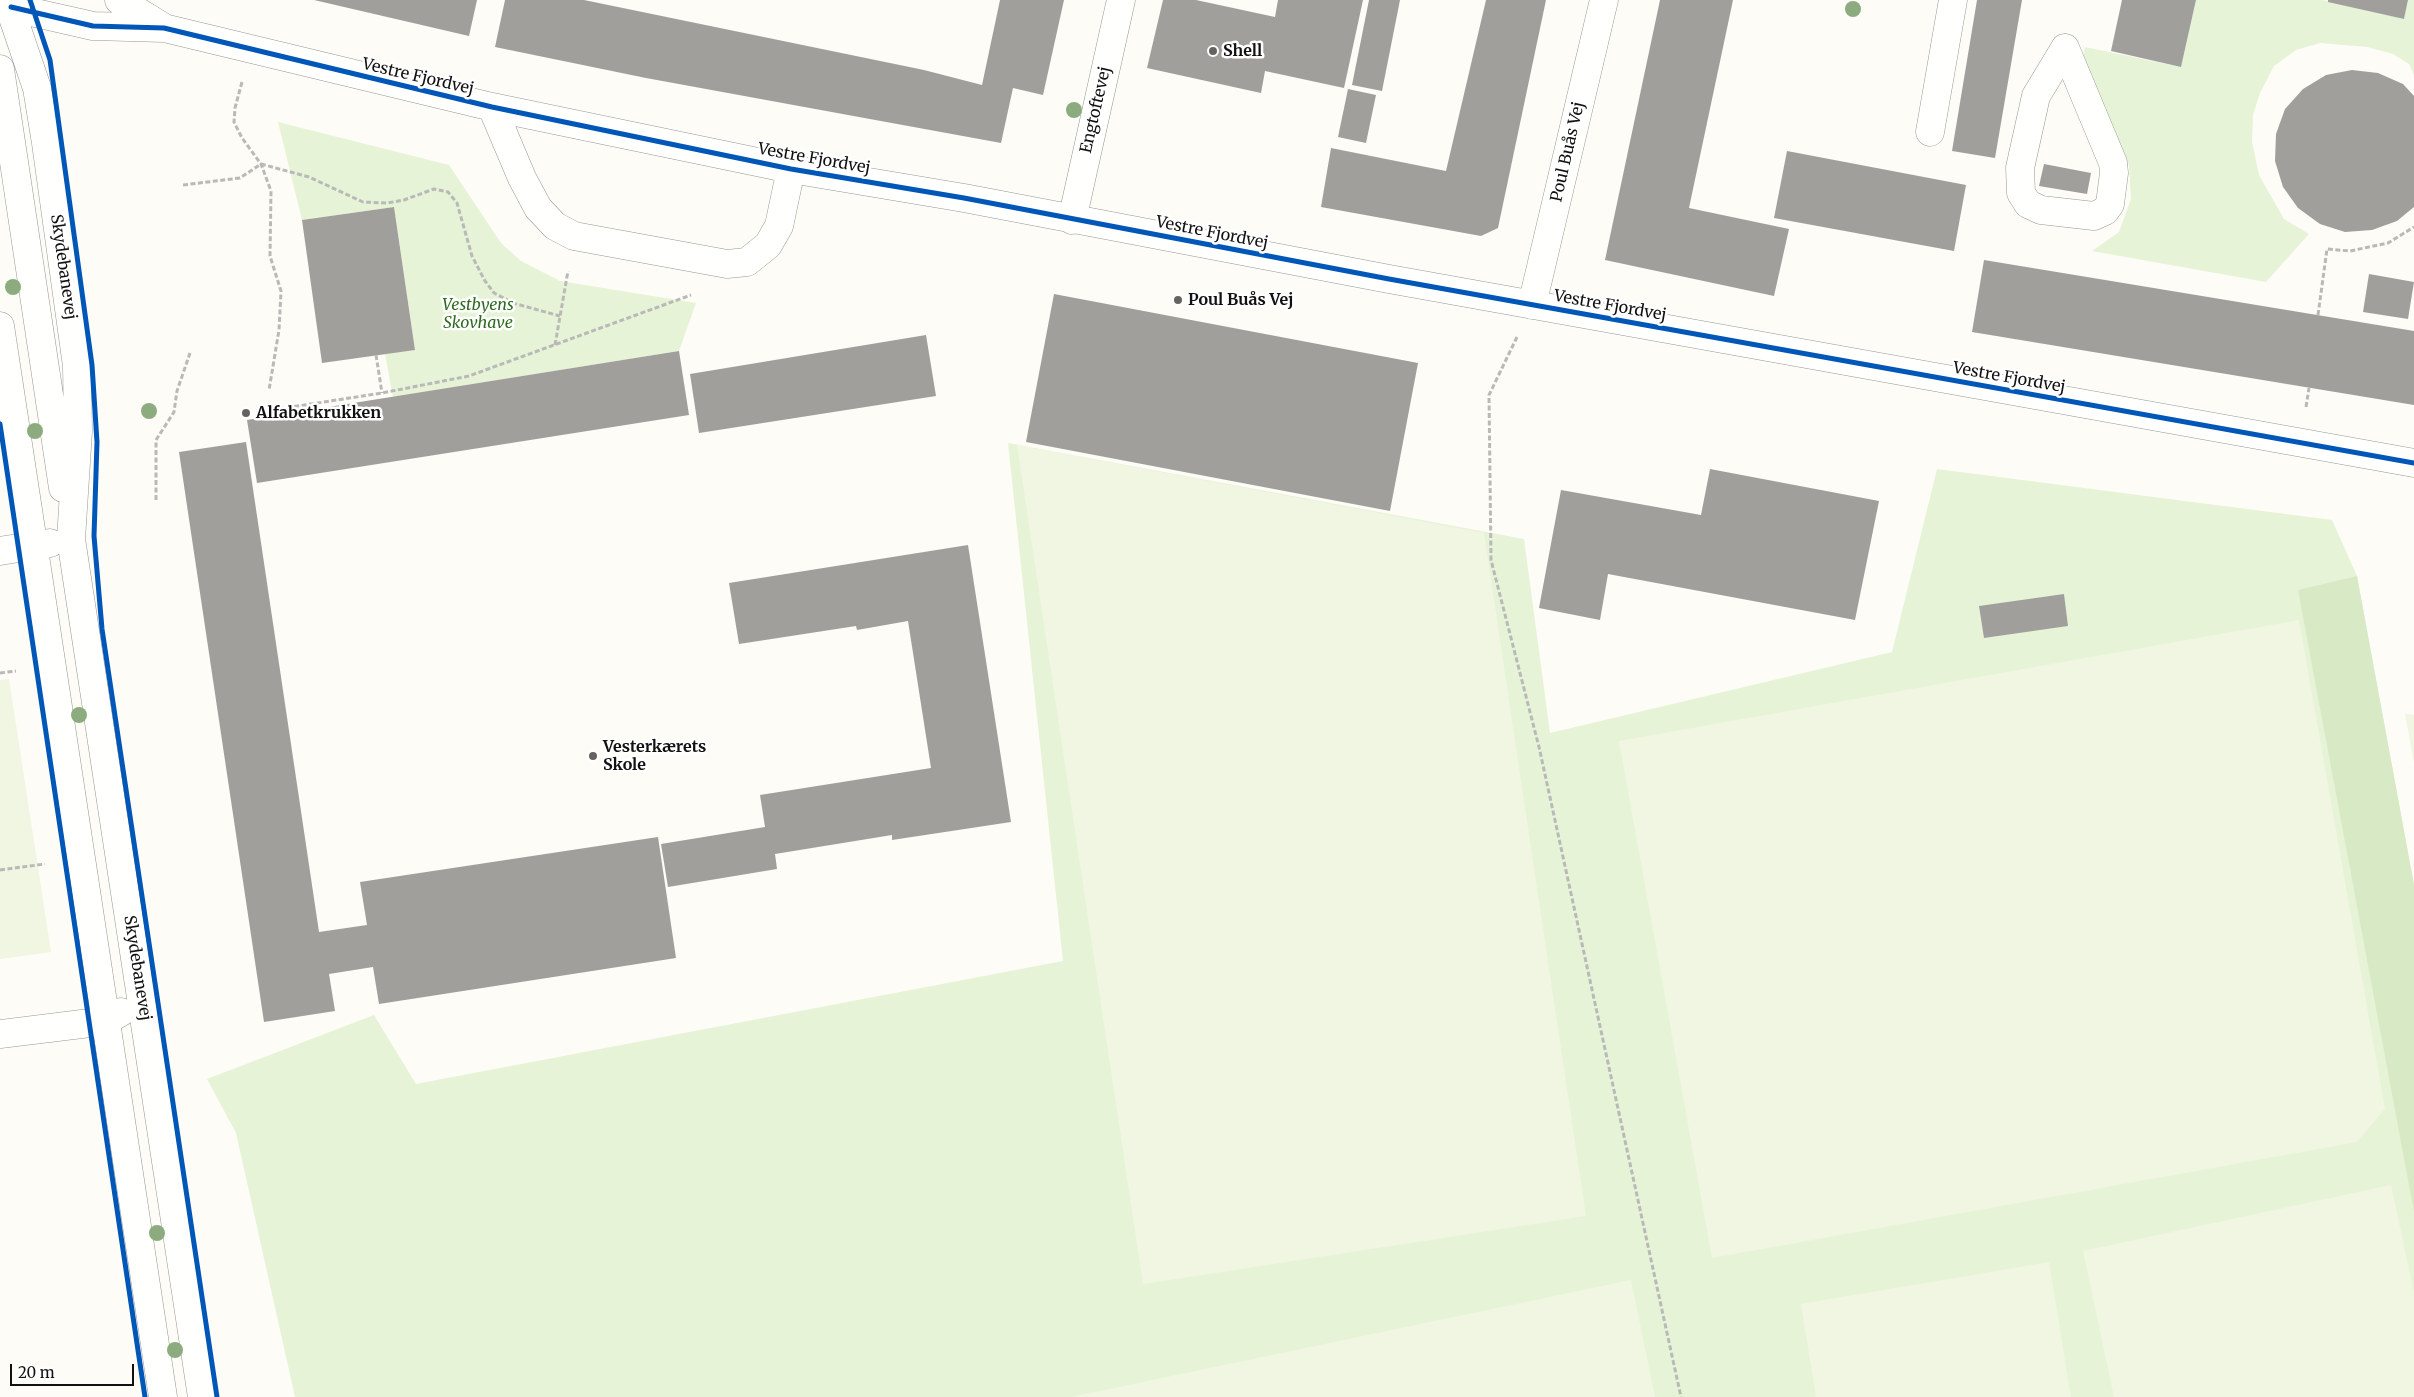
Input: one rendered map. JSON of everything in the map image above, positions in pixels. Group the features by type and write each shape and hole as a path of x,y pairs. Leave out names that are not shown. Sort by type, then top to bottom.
{"street":[{"name":"Vestre Fjordvej","path":"118,0 164,28"},
{"name":"Engtoftevej","path":"1072,220 1121,0"},
{"name":"Poul Buås Vej","path":"1532,305 1604,0"},
{"path":"1930,132 1953,0"},
{"name":"Vestre Fjordvej","path":"6,4 93,26 164,28 492,107 791,169 964,198 1072,220 1532,305 2414,463"},
{"name":"Skydebanevej","path":"6,4 37,88 76,366 78,431 71,539 202,1397"},
{"path":"2065,48 2113,163 2114,173 2110,204 2105,211 2094,216 2041,210 2028,204 2020,193 2020,168 2036,96 2065,48"},
{"path":"0,69 71,539 0,551"},
{"path":"492,107 522,178 538,208 555,226 574,236 727,264 747,262 768,245 779,226 791,169"},
{"path":"0,326 163,1397"},
{"path":"0,1034 106,1021 142,1001"}],"path":[{"path":"250,50 235,108 234,122 242,138 261,164 271,191 270,256 281,291 279,330 269,390"},
{"path":"183,185 240,178 261,164 309,177 363,202 395,201 434,189 448,192 457,203 472,256 484,281 494,292 513,303 560,316"},
{"path":"2318,315 2327,249 2350,251 2388,243 2414,227"},
{"path":"554,345 569,265"},
{"path":"272,410 382,393 469,376 694,294"},
{"path":"1532,305 1490,395 1491,560 1539,746 1681,1397"},
{"path":"156,500 156,440 174,412 177,390 190,354"},
{"path":"376,356 382,393"},
{"path":"0,870 81,858"}],"green space":[{"path":"2196,0 2322,0 2404,19 2408,0 2414,0 2414,75 2409,64 2393,54 2367,47 2320,43 2296,50 2274,66 2260,93 2253,115 2252,142 2259,175 2284,219 2309,234 2266,282 2092,251 2119,232 2131,199 2129,165 2082,60 2085,47 2181,67"},
{"name":"Vestbyens Skovhave","path":"278,122 449,165 501,243 521,261 560,281 696,303 679,351 393,397 385,354 415,349 394,207 302,220"},
{"path":"1008,443 1524,539 1550,733 1892,652 1937,469 2332,520 2357,576 2414,885 2414,1397 295,1397 236,1133 207,1079 374,1015 416,1084 1063,961"},
{"path":"1017,445 1484,533 1586,1216 1143,1284"},
{"path":"2357,576 2414,885 2414,1212 2298,590"},
{"path":"2299,620 2385,1109 2357,1142 1712,1258 1619,741"},
{"path":"9,679 51,952 0,959 0,680"},
{"path":"2405,714 2414,715 2414,763"},
{"path":"2391,1185 2414,1293 2414,1397 2114,1397 2083,1251"},
{"path":"2049,1262 2071,1397 1816,1397 1801,1304"},
{"path":"1631,1280 1655,1397 1071,1397"}],"building":[{"path":"314,0 477,0 469,36"},
{"path":"505,0 584,0 924,70 982,85 1000,0 1064,0 1043,95 1013,88 1001,143 646,78 495,47"},
{"path":"1163,0 1196,0 1275,17 1278,0 1363,0 1344,88 1265,71 1261,93 1147,68"},
{"path":"1369,0 1400,0 1382,91 1352,85"},
{"path":"1486,0 1546,0 1498,228 1481,236 1321,207 1331,148 1446,171"},
{"path":"1660,0 1733,0 1689,208 1789,229 1774,296 1605,260"},
{"path":"1977,0 2022,0 1995,158 1952,151"},
{"path":"2122,0 2196,0 2181,67 2111,51"},
{"path":"2328,0 2408,0 2404,19 2328,2"},
{"path":"2352,70 2378,73 2403,84 2414,96 2414,207 2397,221 2372,230 2345,232 2320,224 2298,208 2283,187 2275,161 2276,134 2285,109 2303,89 2326,75"},
{"path":"1348,89 1376,95 1366,143 1338,137"},
{"path":"1787,151 1966,185 1954,251 1774,218"},
{"path":"2044,164 2091,173 2087,194 2039,186"},
{"path":"394,207 415,350 322,363 302,220"},
{"path":"1984,260 2414,331 2414,405 1972,332"},
{"path":"2369,274 2414,282 2408,319 2363,312"},
{"path":"1054,294 1418,363 1390,511 1026,442"},
{"path":"926,335 936,396 699,433 690,374"},
{"path":"679,351 689,415 257,483 247,420"},
{"path":"246,442 319,932 367,925 360,882 658,837 676,958 379,1004 373,967 329,974 335,1011 264,1022 179,452"},
{"path":"1710,469 1879,501 1855,620 1608,574 1600,620 1539,608 1561,490 1701,515"},
{"path":"968,545 1011,822 892,840 892,835 775,854 777,869 668,887 661,844 765,827 760,795 931,768 908,621 857,630 856,626 739,644 729,583"},
{"path":"2064,594 2068,626 1984,638 1979,606"}],"cycle path":[{"path":"30,0 50,60 92,365 97,442 94,536 102,629 217,1397"},
{"path":"11,7 93,26 164,28 492,107 791,169 964,198 1389,279 2414,463"},
{"path":"0,424 145,1397"}],"place":[{"name":"Shell","path":"1213,51"},
{"name":"Poul Buås Vej","path":"1178,300"},
{"name":"Alfabetkrukken","path":"246,413"},
{"name":"Vesterkærets Skole","path":"593,756"}]}
